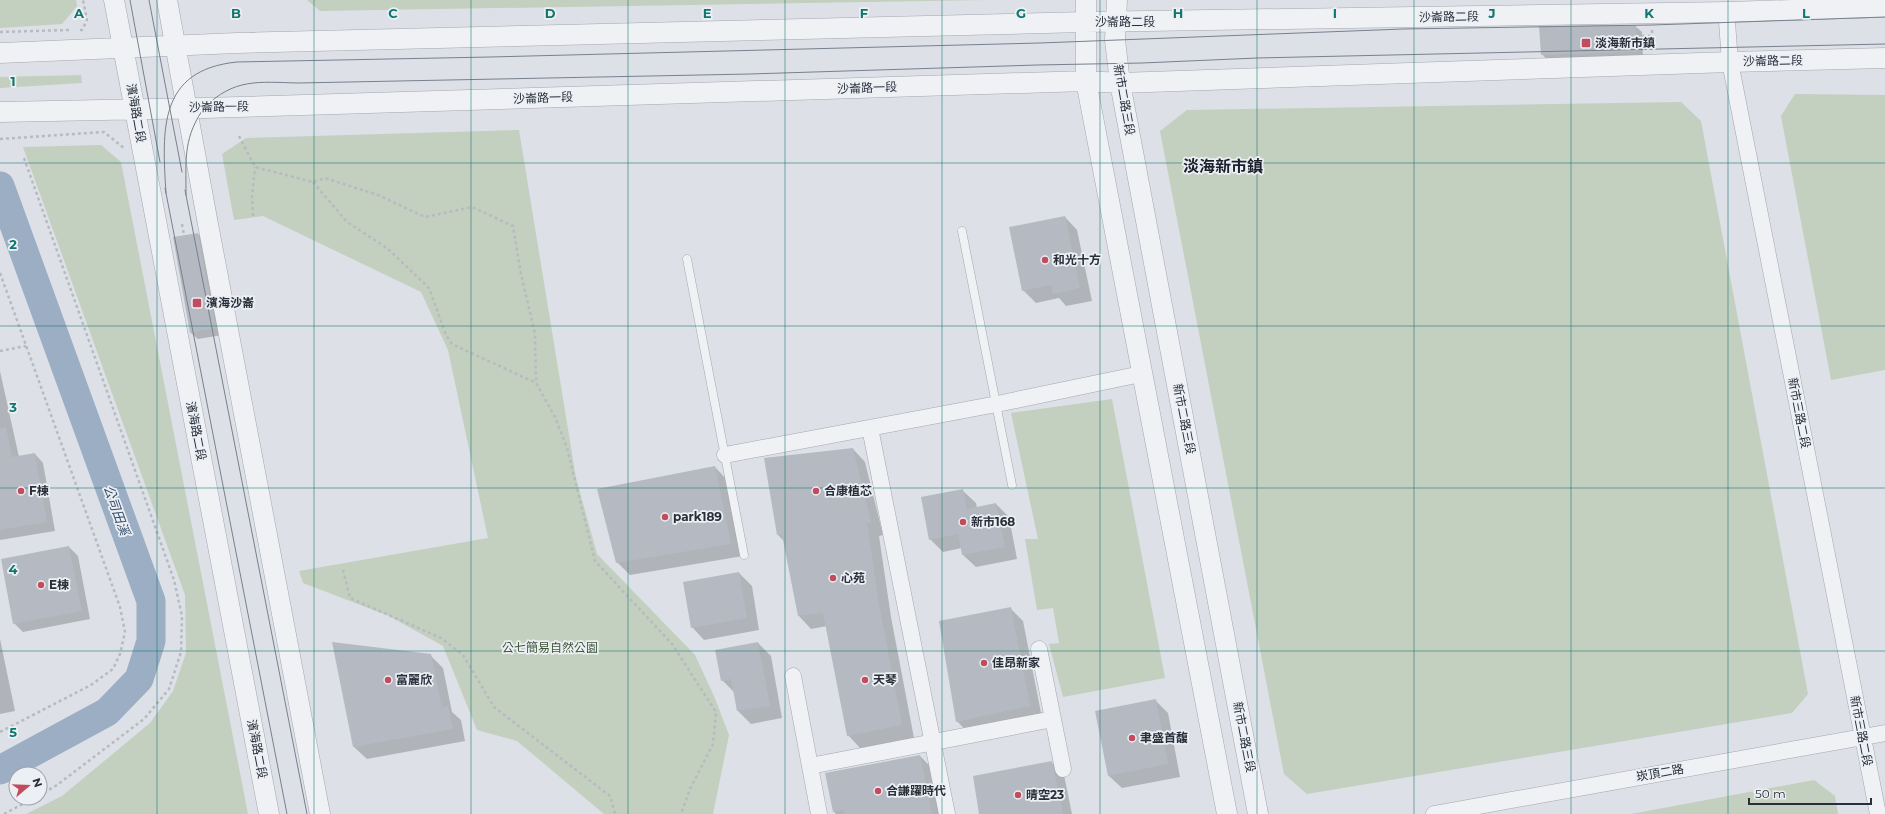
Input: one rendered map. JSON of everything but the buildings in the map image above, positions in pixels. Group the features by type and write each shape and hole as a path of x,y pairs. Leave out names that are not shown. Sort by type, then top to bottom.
{"street":[{"name":"濱海路二段","path":"114,0 136,109 161,252 269,814"},
{"path":"167,0 207,220 320,814"},
{"path":"1086,0 1086,81 1141,374 1227,814"},
{"name":"新市二路三段","path":"1117,0 1117,64 1120,83 1258,814"},
{"name":"沙崙路二段","path":"1085,22 1651,14 1885,7"},
{"name":"新市三路二段","path":"1729,12 1727,22 1730,62 1878,814"},
{"path":"0,54 176,45 1085,22"},
{"name":"沙崙路二段","path":"1086,81 1120,83 1653,64 1885,58"},
{"name":"沙崙路一段","path":"0,112 1086,81"},
{"path":"725,456 997,404 1141,374"},
{"path":"870,428 947,814"},
{"path":"1039,649 1063,769"},
{"path":"793,676 819,814"},
{"path":"810,766 1053,719"},
{"name":"崁頂二路","path":"1434,814 1885,733"}],"lane":[{"path":"962,231 1012,485"},
{"path":"687,259 744,554"}],"path":[{"path":"0,32 82,30 86,20 83,0"},
{"path":"1651,14 1653,64"},
{"path":"1636,36 1652,36"},
{"path":"0,139 104,132 126,150"},
{"path":"239,136 255,167 252,197 253,216"},
{"path":"24,158 174,580 182,616 181,652 169,689 144,719 48,790"},
{"path":"255,167 313,182 325,178 378,195 425,217 472,207 513,226 521,274 535,334 536,383 555,417 567,448 595,562 672,644 716,712 713,744 690,789 681,814"},
{"path":"313,182 347,222 387,248 429,288 446,335 452,344 536,383"},
{"path":"182,224 184,235"},
{"path":"0,273 120,607 125,632 120,654 113,669 91,685 0,732"},
{"path":"0,351 26,346"},
{"path":"343,570 350,598 441,638 463,655 494,707 610,796 614,814"},
{"path":"4,814 19,806"}],"green space":[{"path":"0,0 76,0 77,6 62,24 0,28"},
{"path":"307,0 986,0 320,11"},
{"path":"81,75 82,83 0,88 0,77"},
{"path":"1795,94 1885,95 1885,370 1831,380 1781,116"},
{"path":"1681,102 1701,121 1808,694 1792,713 1307,794 1284,774 1160,131 1187,110"},
{"name":"公七簡易自然公園","path":"519,130 576,478 597,554 695,655 714,696 729,735 713,814 604,814 517,741 477,730 443,646 389,616 303,583 299,571 488,538 448,350 421,292 263,216 234,220 222,154 246,138"},
{"path":"101,145 121,162 248,814 26,814 42,806 48,806 48,803 62,796 150,723 173,691 186,653 185,595 23,147"},
{"path":"1112,399 1165,678 1063,697 1049,644 1059,643 1053,608 1037,610 1025,539 1038,539 1011,413"},
{"path":"1814,780 1835,796 1838,814 1631,814"}],"waterway":[{"name":"公司田溪","path":"0,186 151,601 151,641 139,679 107,712 0,770"}],"tram line":[{"path":"130,0 160,162"},
{"path":"149,0 182,172"},
{"path":"166,193 164,147 166,126 170,107 179,90 192,77 211,67 237,62 1040,43 1403,29 1652,25 1885,17"},
{"path":"186,195 187,148 193,127 199,116 206,105 204,108 215,98 226,91 247,84 271,82 298,83 750,74 1142,63 1257,58 1885,44"},
{"path":"165,188 287,814"},
{"path":"185,190 307,814"}],"place":[{"name":"淡海新市鎮","path":"1586,43"},
{"name":"和光十方","path":"1045,260"},
{"name":"濱海沙崙","path":"197,303"},
{"name":"F棟","path":"21,491"},
{"name":"合康植芯","path":"816,491"},
{"name":"park189","path":"665,517"},
{"name":"新市168","path":"963,522"},
{"name":"心苑","path":"833,578"},
{"name":"E棟","path":"41,585"},
{"name":"佳昂新家","path":"984,663"},
{"name":"富麗欣","path":"388,680"},
{"name":"天琴","path":"865,680"},
{"name":"聿盛首馥","path":"1132,738"},
{"name":"合謙躍時代","path":"878,791"},
{"name":"晴空23","path":"1018,795"}],"district":[{"name":"淡海新市鎮","path":"1223,166"}]}
